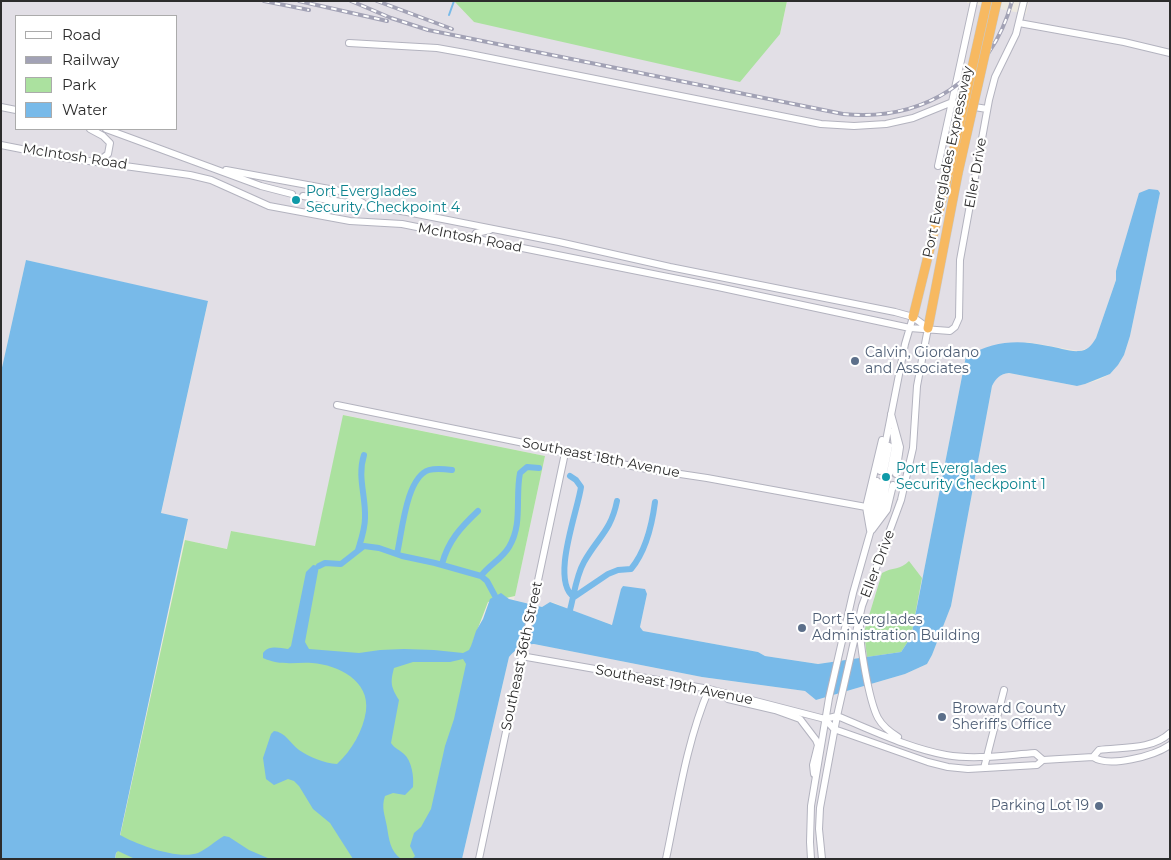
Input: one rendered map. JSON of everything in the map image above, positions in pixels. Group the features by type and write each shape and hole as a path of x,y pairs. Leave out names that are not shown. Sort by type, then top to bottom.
{"highway":[{"name":"Port Everglades Expressway","path":"928,328 954,172 987,1"},
{"name":"Port Everglades Expressway","path":"913,317 954,172 997,1"}],"street":[{"path":"938,166 974,1"},
{"name":"Eller Drive","path":"910,328 950,331 956,327 959,321 960,260 987,109 995,77 1019,23 1024,1"},
{"path":"1019,23 1114,40 1170,53"},
{"path":"349,43 437,48 465,52 820,124 854,126 886,124 914,118 944,104 952,103 987,109"},
{"path":"1,106 15,110"},
{"path":"92,130 103,136 110,143 108,154 97,162"},
{"name":"McIntosh Road","path":"109,130 261,186 292,194"},
{"name":"McIntosh Road","path":"1,145 97,162 190,175 211,180 270,206 350,221 402,224 718,287 910,328"},
{"name":"McIntosh Road","path":"211,168 340,191 368,206"},
{"name":"McIntosh Road","path":"302,196 494,229 913,317"},
{"path":"472,238 476,233 494,229"},
{"path":"913,317 928,328"},
{"name":"Eller Drive","path":"870,533 866,507 913,317"},
{"name":"Eller Drive","path":"822,859 819,829 820,808 834,729 850,651 862,606 897,512 913,448 917,386 928,328"},
{"name":"Southeast 18th Avenue","path":"337,405 647,469 866,507"},
{"name":"Eller Drive","path":"890,413 900,447 887,472 889,448 890,413"},
{"name":"Southeast 36th Street","path":"479,859 565,453"},
{"name":"Eller Drive","path":"811,859 810,812 829,698 852,593 870,533 885,483 887,510 870,533"},
{"path":"887,510 897,512"},
{"path":"852,593 862,606 860,635 862,655 875,710 888,731 909,744"},
{"name":"Southeast 19th Avenue","path":"521,656 709,689 825,719 837,716"},
{"path":"666,859 690,747 700,710 709,689"},
{"path":"984,768 1004,690"},
{"path":"721,692 728,699 775,710 794,716 804,722 818,745 813,765 814,783"},
{"path":"837,716 909,744 946,755 1035,754 1043,760"},
{"path":"825,719 834,729 938,765 958,768 1037,765 1043,760 1093,757 1099,761 1141,758 1160,752 1170,745"},
{"path":"1093,757 1099,750 1148,745 1170,733"}],"shaded area":[{"path":"1,1 454,1 474,22 780,34 787,1 967,1 967,3 1026,14 1029,1 1170,1 1170,859 462,859 509,657 517,648 526,644 702,677 805,691 816,700 905,674 927,664 951,606 992,386 996,378 1009,373 1077,386 1099,380 1110,374 1118,365 1124,355 1130,336 1160,193 1158,190 1116,271 1116,280 1096,338 1091,347 1079,351 1027,342 966,356 911,637 901,652 818,664 765,656 758,652 643,631 640,627 647,594 623,586 613,625 555,603 550,602 542,607 514,600 545,456 344,415 315,547 231,531 228,549 185,540 188,519 161,514 208,302 26,260 1,372"}],"green space":[{"path":"454,1 787,1 780,34 740,82 474,22"},
{"path":"343,415 545,456 515,596 488,602 473,641 425,859 115,859 185,540 227,549 231,531 315,546"},
{"path":"909,561 922,578 911,637 901,652 867,657 864,632 882,573 903,566"}],"water":[{"path":"1149,189 1158,190 1160,193 1130,336 1124,355 1118,365 1110,374 1077,386 1009,373 999,377 992,386 951,606 927,664 905,674 816,700 805,691 702,677 534,644 523,646 509,657 462,859 412,859 415,856 410,846 414,833 421,827 431,809 466,664 463,659 450,662 413,662 394,668 392,685 399,700 391,743 407,757 411,765 413,787 405,795 393,793 385,796 383,808 388,836 394,852 401,859 353,859 330,823 313,809 294,781 288,779 274,785 266,779 263,758 271,734 274,731 284,736 307,755 337,764 356,740 365,718 366,700 363,691 351,676 322,664 281,663 263,658 265,650 274,648 288,649 291,646 306,572 313,565 319,566 305,642 309,649 359,653 404,649 463,653 469,650 471,646 490,599 501,593 509,599 542,607 550,602 612,625 623,586 645,589 647,594 640,627 643,631 758,652 765,656 818,664 901,652 911,637 966,356 997,344 1016,342 1026,342 1075,351 1082,351 1089,347 1096,338 1116,280 1116,271 1139,193"},
{"path":"26,260 208,301 161,513 188,519 120,835 158,850 180,855 198,853 224,836 270,859 135,859 118,851 115,859 1,859 1,372"}],"waterway":[{"path":"449,15 454,1"},
{"path":"358,550 365,522 361,471 364,455"},
{"path":"481,576 506,551 513,538 517,520 520,473 527,467 539,468"},
{"path":"397,554 406,507 415,483 421,475 429,470 452,470"},
{"path":"570,476 581,487 565,561 567,589 574,597 608,574 618,570 631,569 641,554 648,537 655,502"},
{"path":"570,610 581,567 608,527 617,501"},
{"path":"442,564 448,548 456,535 478,511"},
{"path":"319,566 325,563 341,564 364,546 379,548 402,556 481,576 487,581 495,596"}],"railway":[{"path":"264,1 309,10"},
{"path":"299,1 387,21"},
{"path":"351,1 391,18 428,30 843,114 872,115 900,111 926,103 950,90 970,74 988,53 1002,29 1012,1"},
{"path":"377,1 452,29"}],"place":[{"name":"Port Everglades Security Checkpoint 4","path":"296,200"},
{"name":"Calvin, Giordano and Associates","path":"855,361"},
{"name":"Port Everglades Security Checkpoint 1","path":"886,477"},
{"name":"Port Everglades Administration Building","path":"802,628"},
{"name":"Broward County Sheriff's Office","path":"942,717"},
{"name":"Parking Lot 19","path":"1099,806"}]}
